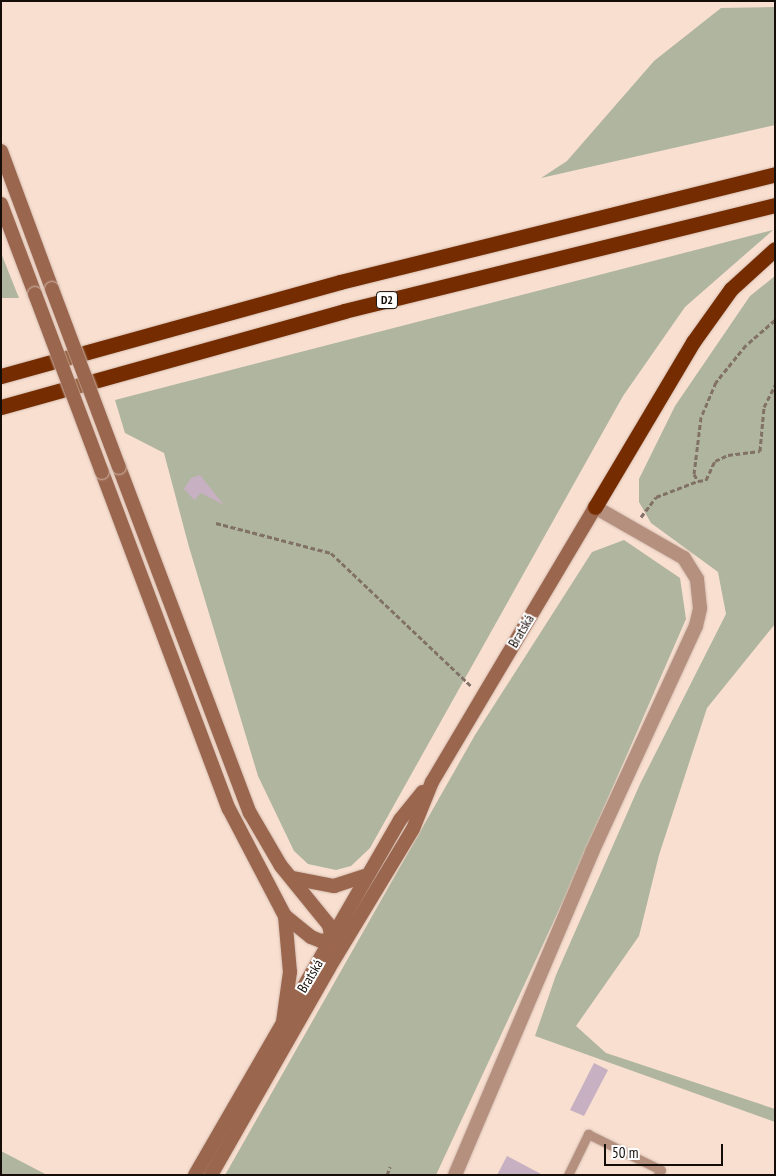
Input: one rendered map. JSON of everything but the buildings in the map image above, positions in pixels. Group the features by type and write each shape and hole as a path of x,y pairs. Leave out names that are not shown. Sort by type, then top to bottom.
{"highway":[{"name":"D2","path":"1,376 340,282 775,174"},
{"name":"D2","path":"1,407 344,311 775,205"},
{"path":"595,507 711,316 731,289 775,248"}],"main road":[{"path":"1,151 250,813 267,846 323,916 332,939 328,968"},
{"path":"1,204 225,801 284,916 290,972 283,1022"},
{"name":"Bratská","path":"211,1175 328,968 357,926 413,829 432,782 595,507"},
{"name":"Bratská","path":"195,1175 400,820 432,782"},
{"path":"292,878 334,886 367,875"},
{"path":"284,916 310,937 321,941 342,936 357,926"}],"street":[{"path":"454,1175 596,843 696,626 700,592 692,568 684,558 595,507"}],"lane":[{"path":"568,1175 588,1134 660,1170 658,1175"}],"path":[{"path":"698,481 694,474 694,465 701,417 716,382 746,344 775,320"},
{"path":"632,529 656,497 698,481 706,480 715,461 721,458 760,451 764,407 775,385"},
{"path":"216,523 331,552 482,696"},
{"path":"387,1175 390,1167"}],"green space":[{"path":"775,7 775,125 541,178 567,161 654,61 721,8"},
{"path":"773,230 685,307 623,396 370,848 351,866 336,870 308,864 294,851 258,776 189,547 164,453 125,433 115,400"},
{"path":"1,253 19,298 1,298"},
{"path":"775,276 775,624 707,708 659,855 639,936 576,1026 606,1053 775,1109 775,1122 535,1036 556,975 640,784 726,614 718,572 651,523 639,502 639,479 675,406 750,296"},
{"path":"624,540 680,578 686,619 565,897 436,1175 225,1175 475,735 592,552"},
{"path":"1,1151 47,1175 1,1175"}]}
